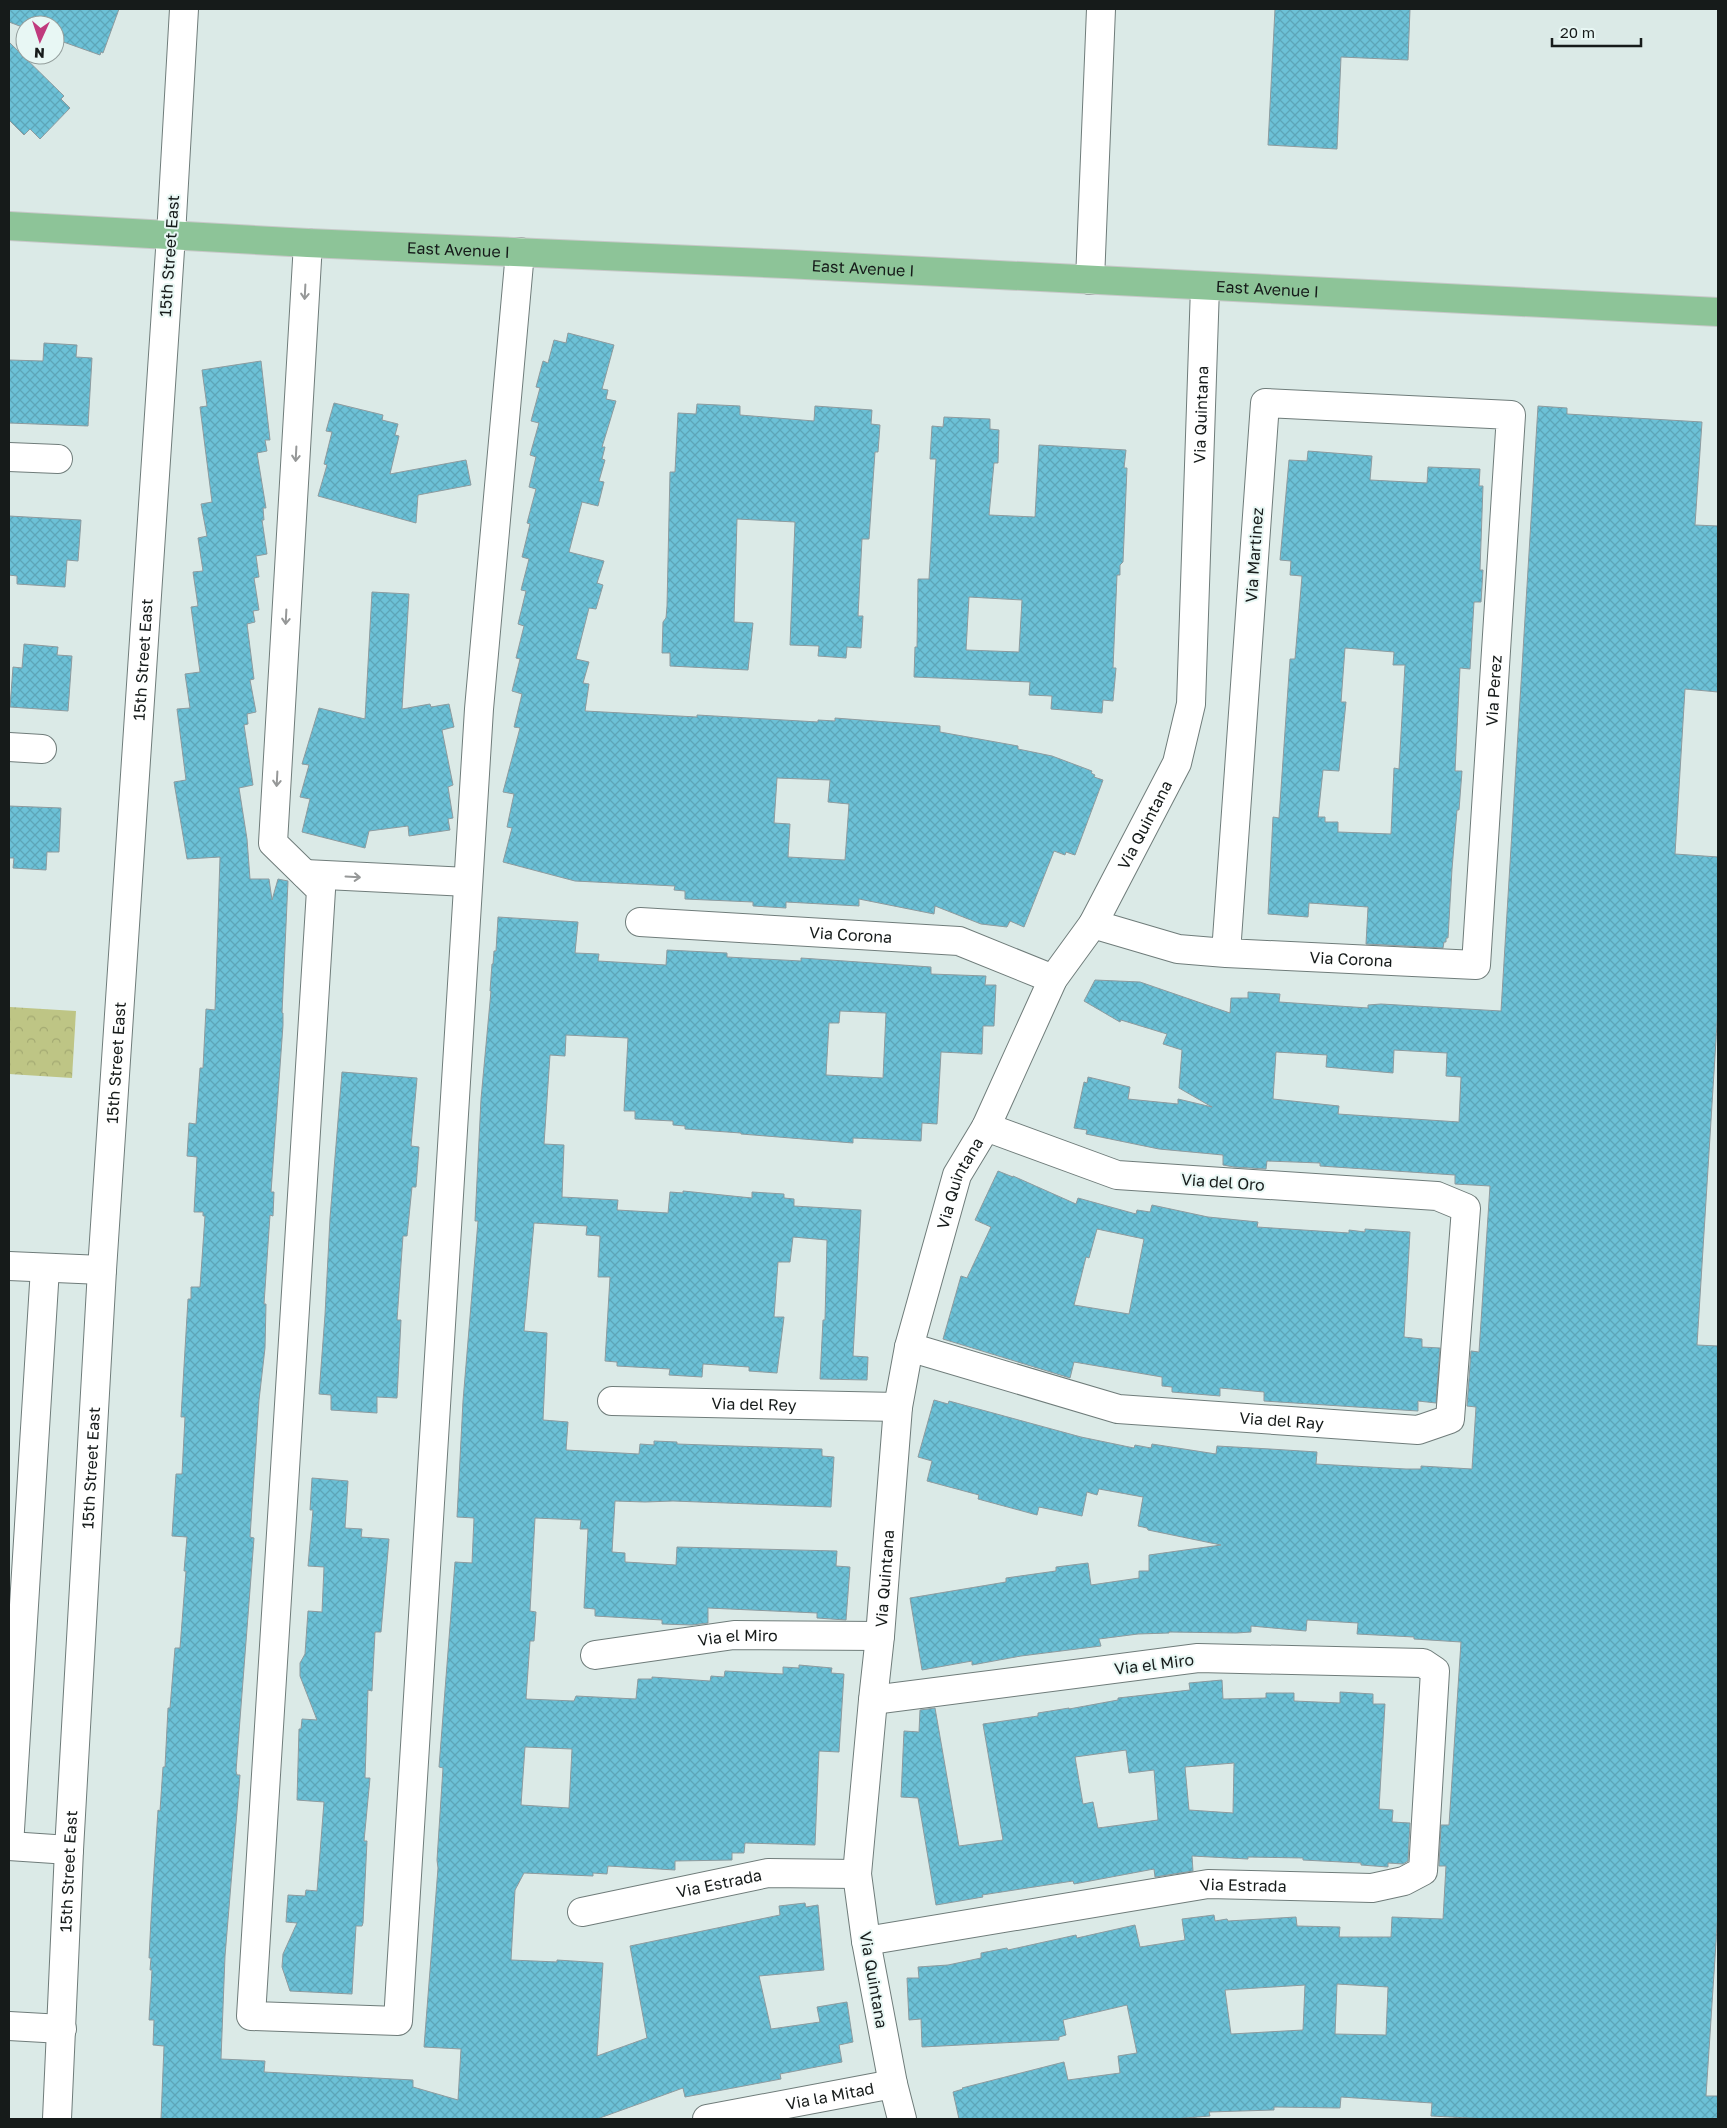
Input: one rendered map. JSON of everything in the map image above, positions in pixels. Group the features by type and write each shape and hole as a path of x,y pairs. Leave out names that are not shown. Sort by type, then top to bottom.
{"main road":[{"name":"East Avenue I","path":"9,226 308,244 520,252 1718,312"}],"street":[{"name":"15th Street East","path":"58,2119 69,1850 102,1270 171,235 184,9"},
{"path":"1090,280 1101,9"},
{"path":"308,244 273,843 321,890 251,2016 398,2021 479,709 520,252"},
{"name":"Via Quintana","path":"902,2119 893,2084 866,1942 857,1874 872,1700 880,1636 898,1407 909,1347 957,1175 986,1128 1053,979 1093,924 1177,763 1191,704 1205,287"},
{"name":"Via Martinez","path":"1226,953 1265,403 1511,414"},
{"name":"Via Perez","path":"1476,965 1511,414"},
{"path":"9,457 58,459"},
{"path":"9,747 42,749"},
{"path":"305,874 468,882"},
{"name":"Via Corona","path":"640,922 959,941 1053,979"},
{"name":"Via Corona","path":"1093,924 1178,949 1476,965"},
{"name":"Via del Oro","path":"986,1128 1117,1174 1437,1196 1466,1208"},
{"name":"Via del Ray","path":"909,1347 1118,1410 1418,1430 1450,1419 1466,1208"},
{"path":"9,1266 102,1270"},
{"path":"45,1268 19,1556 9,1846 69,1850"},
{"name":"Via del Rey","path":"612,1401 898,1407"},
{"name":"Via el Miro","path":"595,1655 734,1635 880,1636"},
{"name":"Via el Miro","path":"872,1700 1198,1658 1423,1663 1435,1672"},
{"name":"Via Estrada","path":"866,1942 1208,1884 1372,1888 1404,1882 1423,1871 1435,1672"},
{"name":"Via Estrada","path":"582,1912 768,1873 857,1874"},
{"path":"9,2026 62,2029"},
{"name":"Via la Mitad","path":"707,2119 893,2084"}],"green space":[{"path":"10,1007 76,1011 72,1078 9,1074"}],"building":[{"path":"9,9 119,9 103,53 101,52 100,55 65,43 65,15 15,15 15,24 9,22"},
{"path":"1275,9 1410,9 1408,60 1341,57 1337,149 1268,145"},
{"path":"9,42 15,48 15,65 32,65 64,96 61,99 70,108 40,139 30,129 24,135 9,120"},
{"path":"568,333 614,345 602,389 608,390 606,399 616,401 602,447 605,447 602,459 605,460 599,481 604,482 598,506 582,502 569,552 604,561 597,583 603,585 596,609 589,608 576,659 589,662 583,683 589,684 585,711 818,722 818,720 835,721 835,718 940,726 940,732 1018,746 1018,749 1052,756 1092,771 1091,773 1095,775 1094,777 1103,780 1075,855 1066,852 1065,855 1054,851 1024,927 1010,921 1007,927 981,924 935,906 934,914 859,899 859,906 786,902 786,908 753,906 753,902 685,899 685,891 674,890 675,886 575,881 503,862 512,828 507,827 514,794 503,792 520,728 514,727 522,694 512,691 520,659 516,658 524,626 518,624 526,591 521,590 529,559 522,557 530,524 527,523 536,489 529,487 536,457 530,455 539,423 531,421 540,388 536,387 543,361 548,363 554,340 566,343","holes":["777,778 830,780 828,802 849,804 845,860 788,857 790,824 774,823"]},
{"path":"44,343 77,345 76,357 92,358 88,426 9,423 9,360 43,361"},
{"path":"261,361 270,440 265,440 267,451 257,453 266,508 263,508 264,520 262,520 267,554 256,556 259,577 254,578 259,610 253,611 255,622 247,624 254,679 250,680 256,712 247,714 248,724 244,725 253,785 239,788 247,839 250,879 269,879 272,900 278,879 288,881 283,1025 271,1192 274,1192 273,1216 270,1215 264,1304 266,1304 265,1348 259,1400 250,1537 254,1538 236,1771 237,1775 240,1775 225,1956 221,2059 265,2061 264,2072 413,2080 413,2087 458,2100 461,2049 424,2047 438,1868 443,1768 439,1767 455,1562 472,1563 474,1518 457,1517 463,1401 478,1221 475,1221 481,1099 492,964 494,951 496,951 498,917 578,922 575,953 599,954 598,961 666,965 667,950 727,953 727,957 801,961 801,958 931,967 931,974 986,976 985,985 996,985 994,1026 983,1026 982,1054 941,1052 937,1124 922,1123 921,1141 853,1138 853,1143 685,1129 685,1126 673,1125 673,1121 635,1119 635,1111 624,1111 628,1038 566,1035 565,1056 550,1055 544,1144 564,1145 562,1197 618,1200 617,1210 668,1213 670,1192 683,1193 683,1191 752,1198 752,1192 784,1194 784,1198 794,1199 794,1206 861,1210 853,1356 868,1357 867,1380 820,1379 823,1320 825,1320 827,1240 793,1237 790,1262 778,1262 774,1317 784,1317 777,1373 749,1371 749,1367 703,1364 702,1377 669,1375 670,1369 617,1366 617,1362 605,1361 610,1277 598,1277 600,1236 586,1235 587,1226 534,1223 524,1331 547,1333 543,1420 568,1422 566,1450 639,1454 640,1444 654,1445 654,1441 677,1442 677,1444 822,1449 822,1456 834,1457 831,1507 673,1501 615,1501 612,1552 625,1553 625,1562 676,1565 677,1547 837,1551 836,1566 850,1567 846,1620 817,1618 817,1613 708,1608 708,1623 692,1625 662,1624 662,1620 595,1616 595,1609 584,1608 588,1529 580,1529 581,1520 535,1518 530,1611 536,1612 534,1641 530,1641 526,1699 574,1701 576,1696 636,1699 638,1679 652,1679 652,1677 710,1681 711,1676 724,1677 725,1671 783,1674 783,1667 799,1668 799,1665 832,1668 831,1673 844,1674 839,1752 819,1751 815,1845 745,1843 744,1853 732,1853 732,1860 675,1861 675,1870 608,1866 607,1874 593,1873 593,1876 524,1873 515,1890 511,1960 603,1963 597,2056 647,2038 630,1946 780,1915 779,1906 805,1903 806,1907 818,1905 824,1970 759,1976 771,2029 820,2022 817,2007 847,2002 853,2042 839,2045 842,2062 780,2074 781,2079 685,2097 683,2088 597,2119 161,2119 164,2046 153,2045 154,2020 149,2020 152,1970 150,1970 151,1958 149,1958 158,1810 160,1811 163,1767 165,1767 168,1708 170,1708 175,1648 180,1648 186,1571 184,1571 187,1537 172,1536 176,1474 182,1474 185,1417 181,1417 188,1299 191,1299 191,1287 200,1287 205,1216 203,1216 203,1212 194,1212 197,1157 187,1156 189,1123 196,1124 200,1068 203,1068 206,1009 215,1010 220,857 187,859 174,782 186,780 177,709 190,708 185,674 200,672 191,607 198,606 193,572 203,571 198,538 207,536 201,504 212,502 200,407 207,406 202,370","holes":["840,1011 886,1013 883,1078 826,1075 829,1023 839,1023","525,1747 572,1749 569,1808 521,1805"]},
{"path":"334,403 383,415 382,420 398,424 395,435 399,436 390,474 466,460 471,485 418,495 416,523 318,496 327,465 324,464 332,432 326,431"},
{"path":"697,404 740,406 740,415 814,421 815,406 872,410 871,424 880,425 878,452 875,452 869,539 862,539 858,616 863,616 861,648 847,647 846,658 818,656 819,646 790,645 795,522 737,519 734,622 753,623 748,670 670,666 670,653 662,653 663,622 666,618 667,606 670,472 675,472 678,413 696,414"},
{"path":"1538,406 1567,408 1567,414 1702,422 1695,525 1718,526 1718,692 1685,689 1675,854 1718,857 1718,1008 1697,1345 1718,1346 1718,1912 1706,2096 1718,2096 1718,2119 1488,2119 1431,2116 1432,2103 1341,2097 1340,2108 1274,2107 1274,2110 1209,2112 1210,2116 1174,2119 959,2119 953,2092 962,2088 1064,2062 1068,2080 1120,2073 1118,2056 1137,2053 1127,2005 1063,2020 1066,2035 1059,2037 1059,2040 922,2047 921,2019 909,2020 907,1978 919,1978 918,1967 948,1965 981,1958 981,1953 1007,1948 1008,1950 1076,1935 1077,1938 1135,1925 1140,1947 1185,1940 1182,1919 1214,1915 1215,1921 1296,1917 1297,1926 1340,1927 1339,1937 1391,1937 1392,1917 1443,1919 1446,1866 1439,1866 1441,1825 1449,1825 1461,1642 1357,1634 1358,1623 1307,1620 1306,1631 1251,1626 1251,1632 1138,1634 1099,1639 1101,1646 1021,1656 972,1665 972,1661 922,1670 910,1598 1006,1582 1006,1578 1056,1571 1056,1567 1088,1563 1091,1585 1139,1578 1139,1571 1149,1571 1149,1555 1221,1545 1148,1530 1138,1526 1143,1497 1099,1489 1097,1495 1087,1492 1082,1516 1039,1507 1037,1515 978,1499 979,1495 927,1481 932,1461 918,1457 934,1400 948,1404 949,1401 1081,1437 1134,1448 1135,1445 1151,1448 1152,1444 1216,1454 1217,1446 1270,1449 1317,1452 1316,1464 1406,1469 1421,1469 1421,1466 1472,1469 1476,1407 1467,1406 1471,1351 1479,1352 1490,1186 1455,1184 1455,1175 1320,1166 1320,1163 1267,1161 1266,1169 1234,1167 1223,1165 1223,1155 1159,1149 1086,1134 1087,1130 1074,1128 1084,1082 1087,1083 1088,1077 1130,1087 1128,1099 1178,1104 1178,1099 1212,1107 1179,1088 1182,1050 1163,1044 1167,1034 1121,1020 1120,1022 1084,1001 1095,980 1140,982 1230,1013 1231,998 1248,998 1248,992 1280,994 1279,1002 1368,1008 1368,1005 1381,1004 1501,1011","holes":["1394,1050 1447,1053 1446,1076 1461,1077 1459,1122 1338,1114 1339,1106 1273,1099 1276,1052 1327,1055 1326,1067 1393,1073","1337,1984 1388,1987 1386,2035 1335,2034","1305,1985 1303,2030 1231,2034 1225,1990"]},
{"path":"944,417 990,419 990,429 999,430 998,463 994,463 989,515 1035,517 1039,445 1126,450 1124,468 1127,468 1123,562 1120,565 1120,575 1117,575 1113,668 1116,668 1113,701 1103,700 1102,713 1051,709 1052,696 1029,695 1030,682 914,677 915,647 917,647 918,579 929,579 936,459 930,459 932,426 943,427","holes":["969,597 1022,600 1019,652 966,650"]},
{"path":"1308,451 1372,456 1370,480 1427,483 1428,467 1480,469 1479,486 1483,486 1480,570 1483,570 1481,602 1474,602 1470,669 1460,668 1455,771 1462,771 1452,869 1448,938 1444,942 1443,948 1366,944 1368,907 1309,903 1308,917 1268,914 1273,817 1279,818 1290,659 1295,659 1302,576 1290,575 1291,561 1280,560 1289,460 1307,461","holes":["1345,648 1394,652 1393,665 1405,665 1399,769 1394,768 1391,834 1338,832 1338,822 1325,822 1325,817 1318,817 1323,770 1339,771 1346,702 1341,702"]},
{"path":"9,516 81,520 78,561 67,560 65,587 17,584 17,576 9,575"},
{"path":"372,592 409,594 402,709 430,704 431,707 449,704 454,727 442,730 453,785 448,787 453,818 448,819 450,830 409,836 408,826 369,831 365,848 302,832 310,799 300,797 309,765 302,764 319,708 365,719"},
{"path":"24,644 58,647 57,655 72,656 68,711 10,707 13,667 22,668"},
{"path":"9,806 61,808 59,852 47,852 46,870 13,868 14,858 9,858"},
{"path":"342,1072 417,1078 411,1146 419,1147 416,1187 412,1187 407,1236 403,1236 397,1320 401,1320 397,1398 377,1397 377,1413 331,1410 331,1395 319,1394 330,1218"},
{"path":"998,1171 1076,1204 1078,1198 1136,1214 1137,1210 1150,1212 1152,1205 1208,1217 1258,1222 1257,1227 1349,1233 1349,1230 1365,1232 1365,1229 1410,1232 1404,1337 1422,1339 1422,1347 1440,1348 1436,1403 1418,1401 1418,1411 1264,1401 1264,1392 1220,1388 1220,1396 1172,1392 1172,1387 1162,1386 1162,1377 1074,1362 1070,1378 943,1339 961,1276 967,1278 991,1227 975,1220","holes":["1097,1229 1144,1239 1129,1314 1074,1305 1086,1257 1089,1258"]},
{"path":"312,1478 348,1481 345,1528 362,1529 361,1537 389,1539 381,1632 375,1632 372,1691 368,1690 365,1778 370,1778 364,1841 367,1841 363,1923 362,1926 356,1926 352,1994 290,1991 282,1967 283,1954 297,1923 286,1922 288,1895 305,1896 306,1890 317,1891 324,1802 297,1800 299,1729 301,1729 302,1719 317,1720 300,1676 300,1663 305,1654 308,1611 322,1612 324,1567 308,1566 313,1510 310,1510"},
{"path":"1222,1680 1223,1699 1266,1698 1266,1693 1294,1693 1294,1701 1340,1703 1340,1692 1373,1694 1373,1704 1385,1704 1379,1809 1393,1810 1392,1822 1410,1823 1408,1861 1403,1864 1388,1863 1388,1867 1361,1865 1361,1863 1303,1860 1303,1858 1248,1857 1248,1859 1192,1856 1193,1871 1155,1877 1154,1869 1074,1884 1073,1881 982,1895 983,1897 936,1905 918,1798 901,1797 904,1731 919,1732 920,1710 935,1708 959,1846 1003,1840 983,1724 1038,1716 1038,1713 1118,1700 1118,1698 1190,1690 1189,1683","holes":["1126,1750 1129,1773 1154,1770 1158,1820 1098,1828 1093,1802 1083,1804 1075,1757","1234,1763 1233,1813 1189,1810 1185,1767"]}]}
